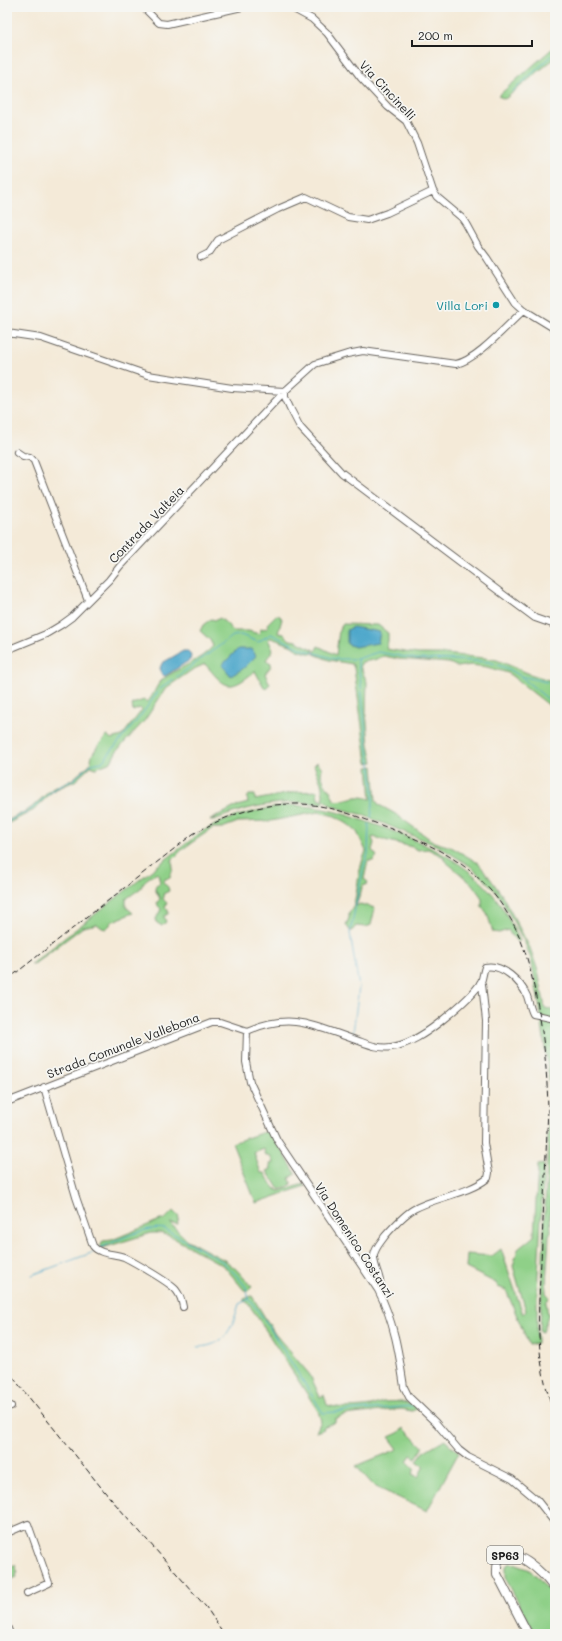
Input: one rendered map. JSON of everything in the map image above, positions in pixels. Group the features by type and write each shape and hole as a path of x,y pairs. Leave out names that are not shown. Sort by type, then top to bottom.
{"main road":[{"name":"SP63","path":"528,1634 497,1574 499,1560 502,1556 507,1554 522,1559 539,1570 555,1589"}],"street":[{"path":"143,7 159,23 167,24 242,7"},
{"name":"Via Cincinelli","path":"290,7 312,19 327,33 361,78 388,107 406,121 417,143 433,191 437,197 462,218 478,246 511,296 524,310 555,329"},
{"path":"201,257 209,253 218,240 278,209 306,197 348,218 367,220 387,213 433,191"},
{"name":"Contrada Valteia","path":"7,650 46,634 72,617 109,580 120,566 285,391 315,364 321,361 363,351 456,364 463,363 475,355 524,310"},
{"path":"7,333 41,338 148,375 232,388 285,391 290,408 300,427 342,473 535,618 555,625"},
{"path":"17,452 24,456 30,457 34,461 88,600"},
{"path":"247,1031 265,1024 282,1021 297,1022 328,1029 347,1038 377,1047 392,1047 410,1042 434,1026 458,1007 480,983 485,967 489,966 500,969 520,985 527,996 532,1014 555,1020"},
{"path":"378,1290 380,1288 381,1280 374,1261 375,1250 390,1230 413,1209 478,1186 488,1178 489,1173 484,1143 486,1021 482,984 480,983"},
{"name":"Strada Comunale Vallebona","path":"7,1102 212,1022 227,1023 247,1031"},
{"name":"Via Domenico Costanzi","path":"247,1031 246,1062 250,1082 277,1140 378,1290 393,1325 404,1387 409,1396 436,1423 458,1450 468,1457 512,1479 537,1500 555,1523"},
{"path":"44,1087 76,1197 93,1246 97,1250 123,1257 175,1289 182,1301 183,1307"},
{"path":"7,1534 28,1524 49,1583 27,1593"},
{"path":"7,1626 10,1634"}],"green space":[{"path":"555,46 555,58 505,99 498,96"},
{"path":"276,615 280,616 282,619 278,633 284,634 290,640 296,641 314,650 312,654 297,650 296,648 274,639 268,639 273,650 266,660 271,663 271,666 265,674 270,684 265,689 255,671 239,683 227,685 217,678 205,664 192,670 166,688 145,720 116,752 111,762 96,768 91,766 75,781 54,790 34,810 7,824 7,821 31,808 53,788 73,779 90,764 92,755 99,744 107,736 112,739 122,736 142,710 140,708 133,711 132,704 144,700 147,702 163,679 202,656 213,646 210,640 200,631 203,625 211,619 216,620 220,618 233,631 249,631 259,634 261,629 267,628 267,624"},
{"path":"343,624 378,625 388,633 386,649 418,654 445,654 497,660 530,674 555,682 555,695 551,697 555,701 555,710 508,673 487,667 471,665 458,667 449,663 399,659 384,656 374,660 362,662 360,666 367,682 366,712 369,744 373,762 367,763 354,668 352,664 329,660 314,654 318,646 336,655 339,630"},
{"path":"317,762 322,768 321,774 325,785 329,788 334,800 336,801 354,797 371,799 368,767 373,766 376,800 379,805 394,813 434,842 451,847 478,863 502,895 530,948 538,971 545,1008 550,1009 555,1013 553,1156 555,1166 553,1175 554,1189 550,1215 551,1231 549,1235 546,1285 546,1293 549,1296 546,1302 548,1315 543,1332 540,1331 550,1086 540,1009 531,959 525,943 501,899 492,887 470,866 440,847 363,815 332,806 324,800 321,783 314,765"},
{"path":"317,791 318,799 324,801 322,804 294,802 266,805 239,811 212,821 210,820 237,806 248,803 247,798 249,795 255,795 255,800 296,792"},
{"path":"290,805 324,809 357,818 412,839 444,855 474,875 486,887 498,901 520,941 517,942 508,930 499,933 493,932 487,913 482,907 482,898 472,884 444,860 444,857 428,849 418,850 412,847 373,837 374,843 372,850 377,856 373,861 368,861 364,879 368,882 363,886 356,906 360,904 375,908 371,925 366,927 356,926 351,932 346,925 349,918 349,913 354,904 362,860 366,851 357,832 349,825 335,816 318,812 271,821 238,822 222,828 213,828 184,848 172,860 173,868 170,878 165,879 163,882 168,887 169,891 163,894 163,899 167,903 165,907 168,910 168,914 164,916 166,922 162,926 157,923 156,919 161,909 158,906 157,902 160,899 155,889 156,885 160,883 158,873 148,879 141,888 126,899 126,907 133,913 111,922 106,929 97,924 83,927 34,964 31,964 201,832 234,817"},
{"path":"270,1130 296,1174 289,1178 292,1184 285,1188 278,1188 267,1171 271,1169 270,1164 273,1163 270,1156 266,1156 264,1149 254,1153 261,1173 265,1173 272,1186 279,1191 304,1184 305,1186 256,1203 232,1143"},
{"path":"544,1164 537,1293 537,1343 529,1345 506,1290 498,1287 496,1283 466,1268 467,1254 492,1256 501,1249 523,1314 526,1311 513,1266 518,1249 534,1236 538,1165"},
{"path":"173,1211 179,1217 177,1224 170,1223 187,1240 226,1261 236,1269 252,1287 248,1291 244,1290 224,1266 170,1236 160,1233 151,1233 99,1249 103,1241 112,1240 160,1220 164,1220"},
{"path":"252,1296 275,1334 310,1375 320,1397 324,1395 327,1405 343,1408 355,1408 371,1406 383,1402 397,1402 411,1404 419,1408 412,1411 401,1409 344,1415 335,1419 335,1422 323,1427 324,1429 316,1432 321,1421 318,1411 254,1312 246,1301 244,1302 244,1299"},
{"path":"404,1428 423,1447 416,1458 411,1455 407,1461 415,1469 412,1474 418,1477 424,1466 417,1461 423,1452 445,1439 459,1452 427,1511 374,1486 356,1466 398,1449 389,1437 398,1433"},
{"path":"511,1563 528,1569 537,1576 555,1599 555,1634 535,1634 506,1579 506,1566"},
{"path":"11,1564 13,1567 15,1565 18,1573 16,1574 17,1577 10,1580 7,1565"}],"water":[{"path":"353,627 380,632 378,643 355,647 347,644 347,630"},
{"path":"238,649 252,649 256,656 244,668 231,676 222,665"},
{"path":"183,651 188,651 191,656 190,660 165,676 162,675 160,668 162,663"}],"waterway":[{"path":"512,92 555,53"},
{"path":"7,822 32,809 54,789 73,780 91,764 102,762 139,718 160,689 233,636 241,635 258,642 271,634 302,649 335,659 357,659 378,652 416,659 489,662 509,669 519,675 555,705"},
{"path":"357,659 373,787 373,808 371,818"},
{"path":"521,676 555,684"},
{"path":"353,1033 359,987 350,933 364,865 368,854 369,824"},
{"path":"100,1248 141,1231 157,1228 165,1229 223,1262 246,1287 249,1299 264,1319 323,1413 412,1406"},
{"path":"32,1275 94,1252"},
{"path":"198,1347 208,1346 222,1339 231,1327 239,1304 249,1299"}],"railway":[{"path":"7,980 193,834 229,817 254,809 267,806 304,804 337,810 378,824 417,840 436,849 469,870 498,900 520,937 527,958 542,1028 548,1109 539,1330 543,1371 555,1414"},
{"path":"7,1370 104,1491 206,1607 224,1634"}],"place":[{"name":"Villa Lori","path":"496,305"}]}
